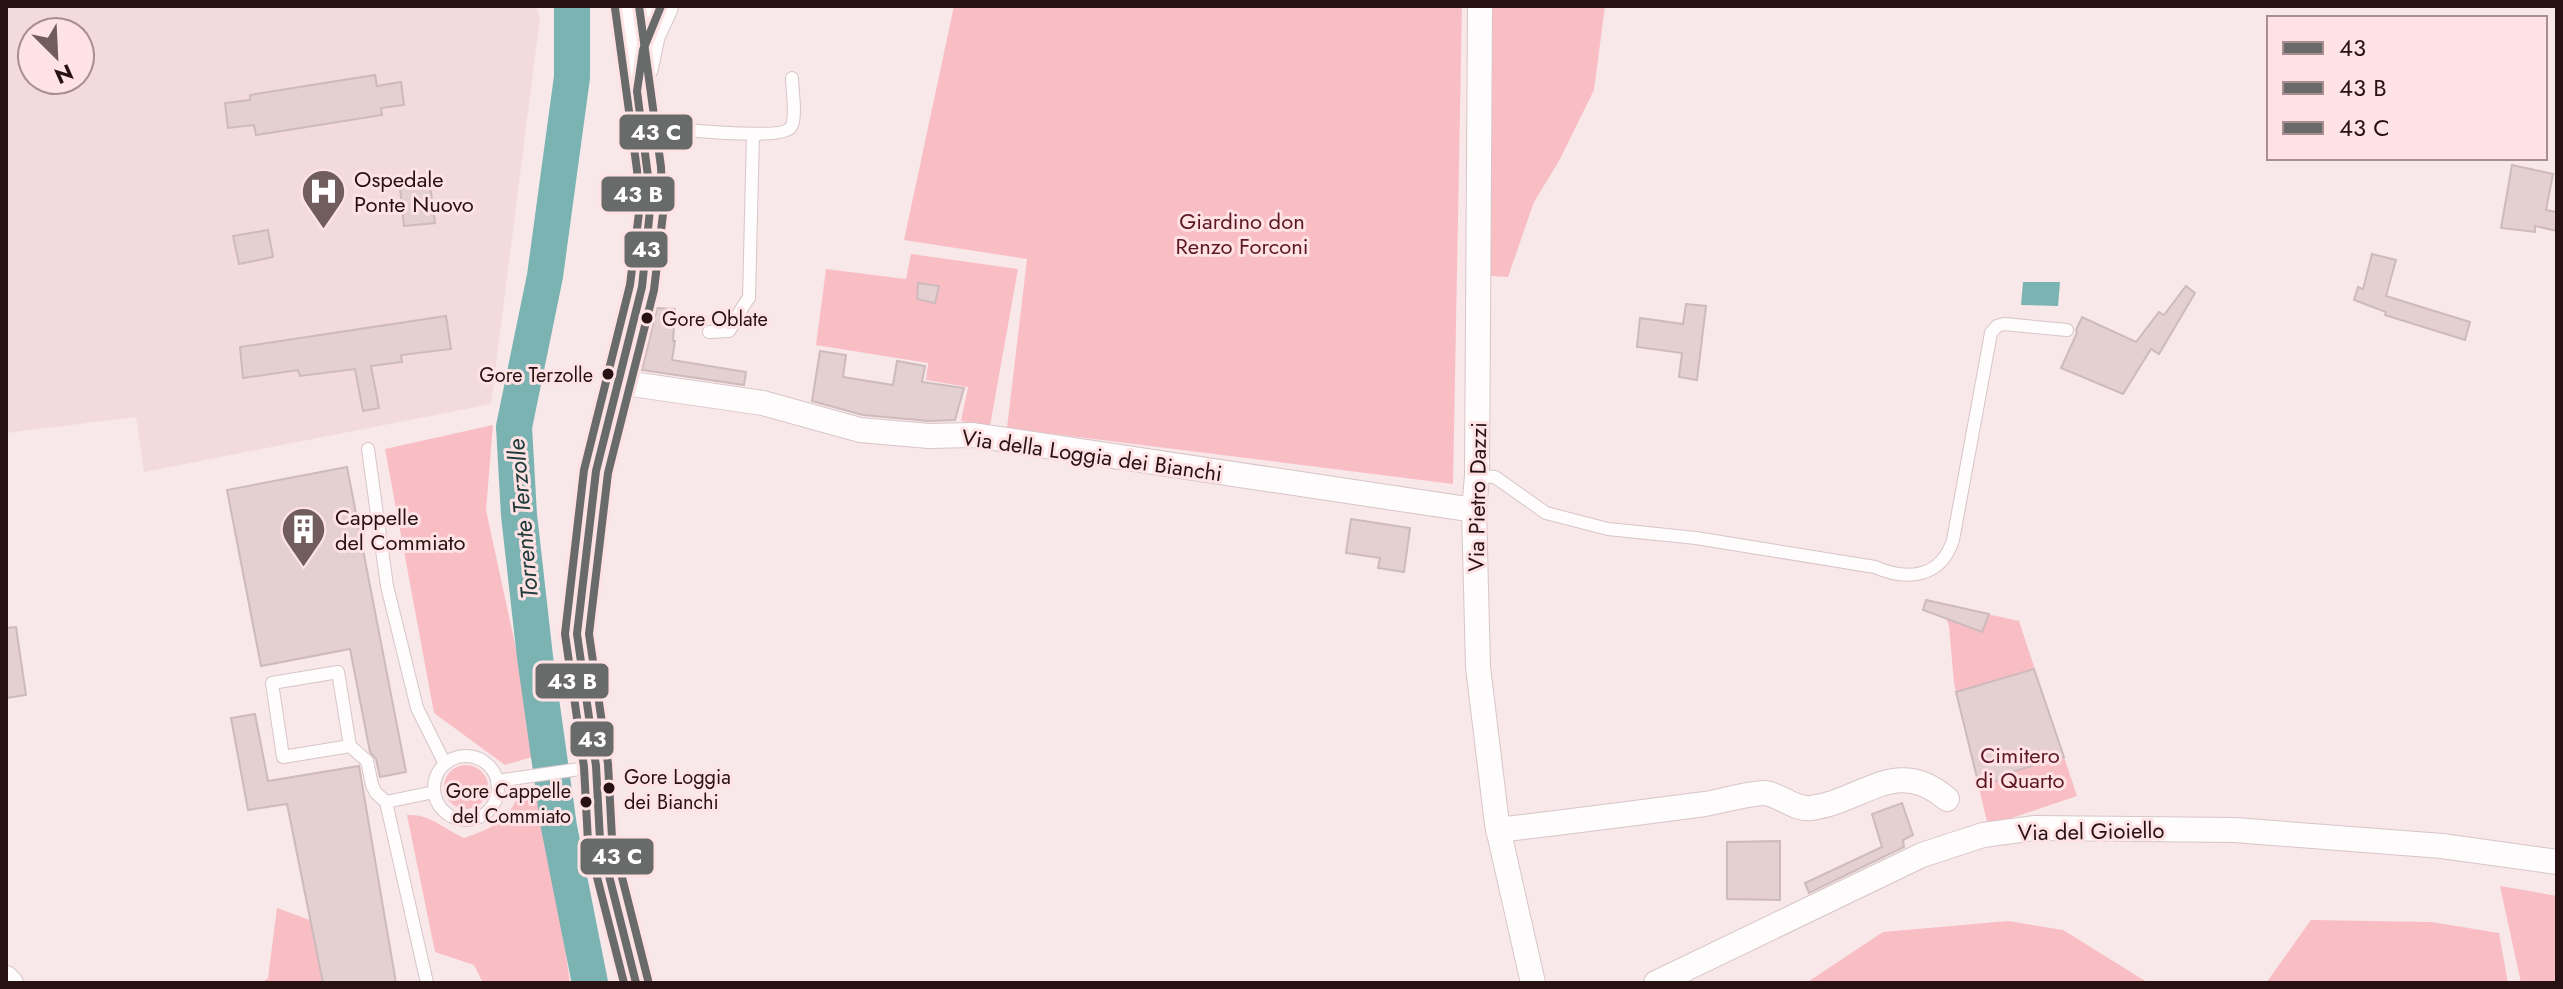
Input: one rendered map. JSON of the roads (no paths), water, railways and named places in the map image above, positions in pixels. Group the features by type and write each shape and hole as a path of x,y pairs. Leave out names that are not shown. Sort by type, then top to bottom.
{"street":[{"path":"636,983 600,840 600,801 586,768 577,634 596,471 642,287 651,213 650,179 641,127 629,6 646,12 660,6"},
{"path":"637,91 643,50 660,6"},
{"name":"Via Pietro Dazzi","path":"1480,6 1477,476 1474,510 1478,667 1498,830 1533,983"},
{"name":"Via della Loggia dei Bianchi","path":"618,382 763,403 860,430 929,436 973,435 1474,510"},
{"path":"1498,830 1719,802 1765,793 1809,808 1843,799 1895,778 1931,785 1947,799"},
{"name":"Via del Gioiello","path":"1656,983 1922,855 1983,835 2035,828 2235,830 2442,846 2557,862"},
{"path":"6,978 11,983"}],"lane":[{"path":"641,127 778,135 792,127 792,78"},
{"path":"709,332 729,331 749,298 753,134"},
{"path":"1477,476 1495,477 1546,513 1608,529 1696,538 1785,552 1875,567 1891,574 1930,571 1949,553 1953,540 1991,333 2004,324 2067,330"},
{"path":"368,449 387,586 417,708 445,764"},
{"path":"350,746 283,757 272,683 338,672 350,746 367,761 372,785 386,802 427,983"},
{"path":"476,757 493,771 497,781 495,801 481,816 471,820 451,816 437,802 434,792 438,771 455,758 476,757"},
{"path":"497,781 586,768"},
{"path":"386,802 434,792"}],"water":[{"path":"2023,282 2060,282 2058,306 2021,305"}],"waterway":[{"name":"Torrente Terzolle","path":"572,6 572,77 545,276 514,427 519,515 535,657 559,827 590,983"}],"place":[{"name":"Ospedale Ponte Nuovo","path":"323,231"},
{"name":"Gore Oblate","path":"647,318"},
{"name":"Gore Terzolle","path":"608,374"},
{"name":"Cappelle del Commiato","path":"304,569"},
{"name":"Gore Loggia dei Bianchi","path":"609,788"},
{"name":"Gore Cappelle del Commiato","path":"586,802"}],"park label":[{"name":"Giardino don Renzo Forconi","path":"1242,234"},
{"name":"Cimitero di Quarto","path":"2020,768"}]}
